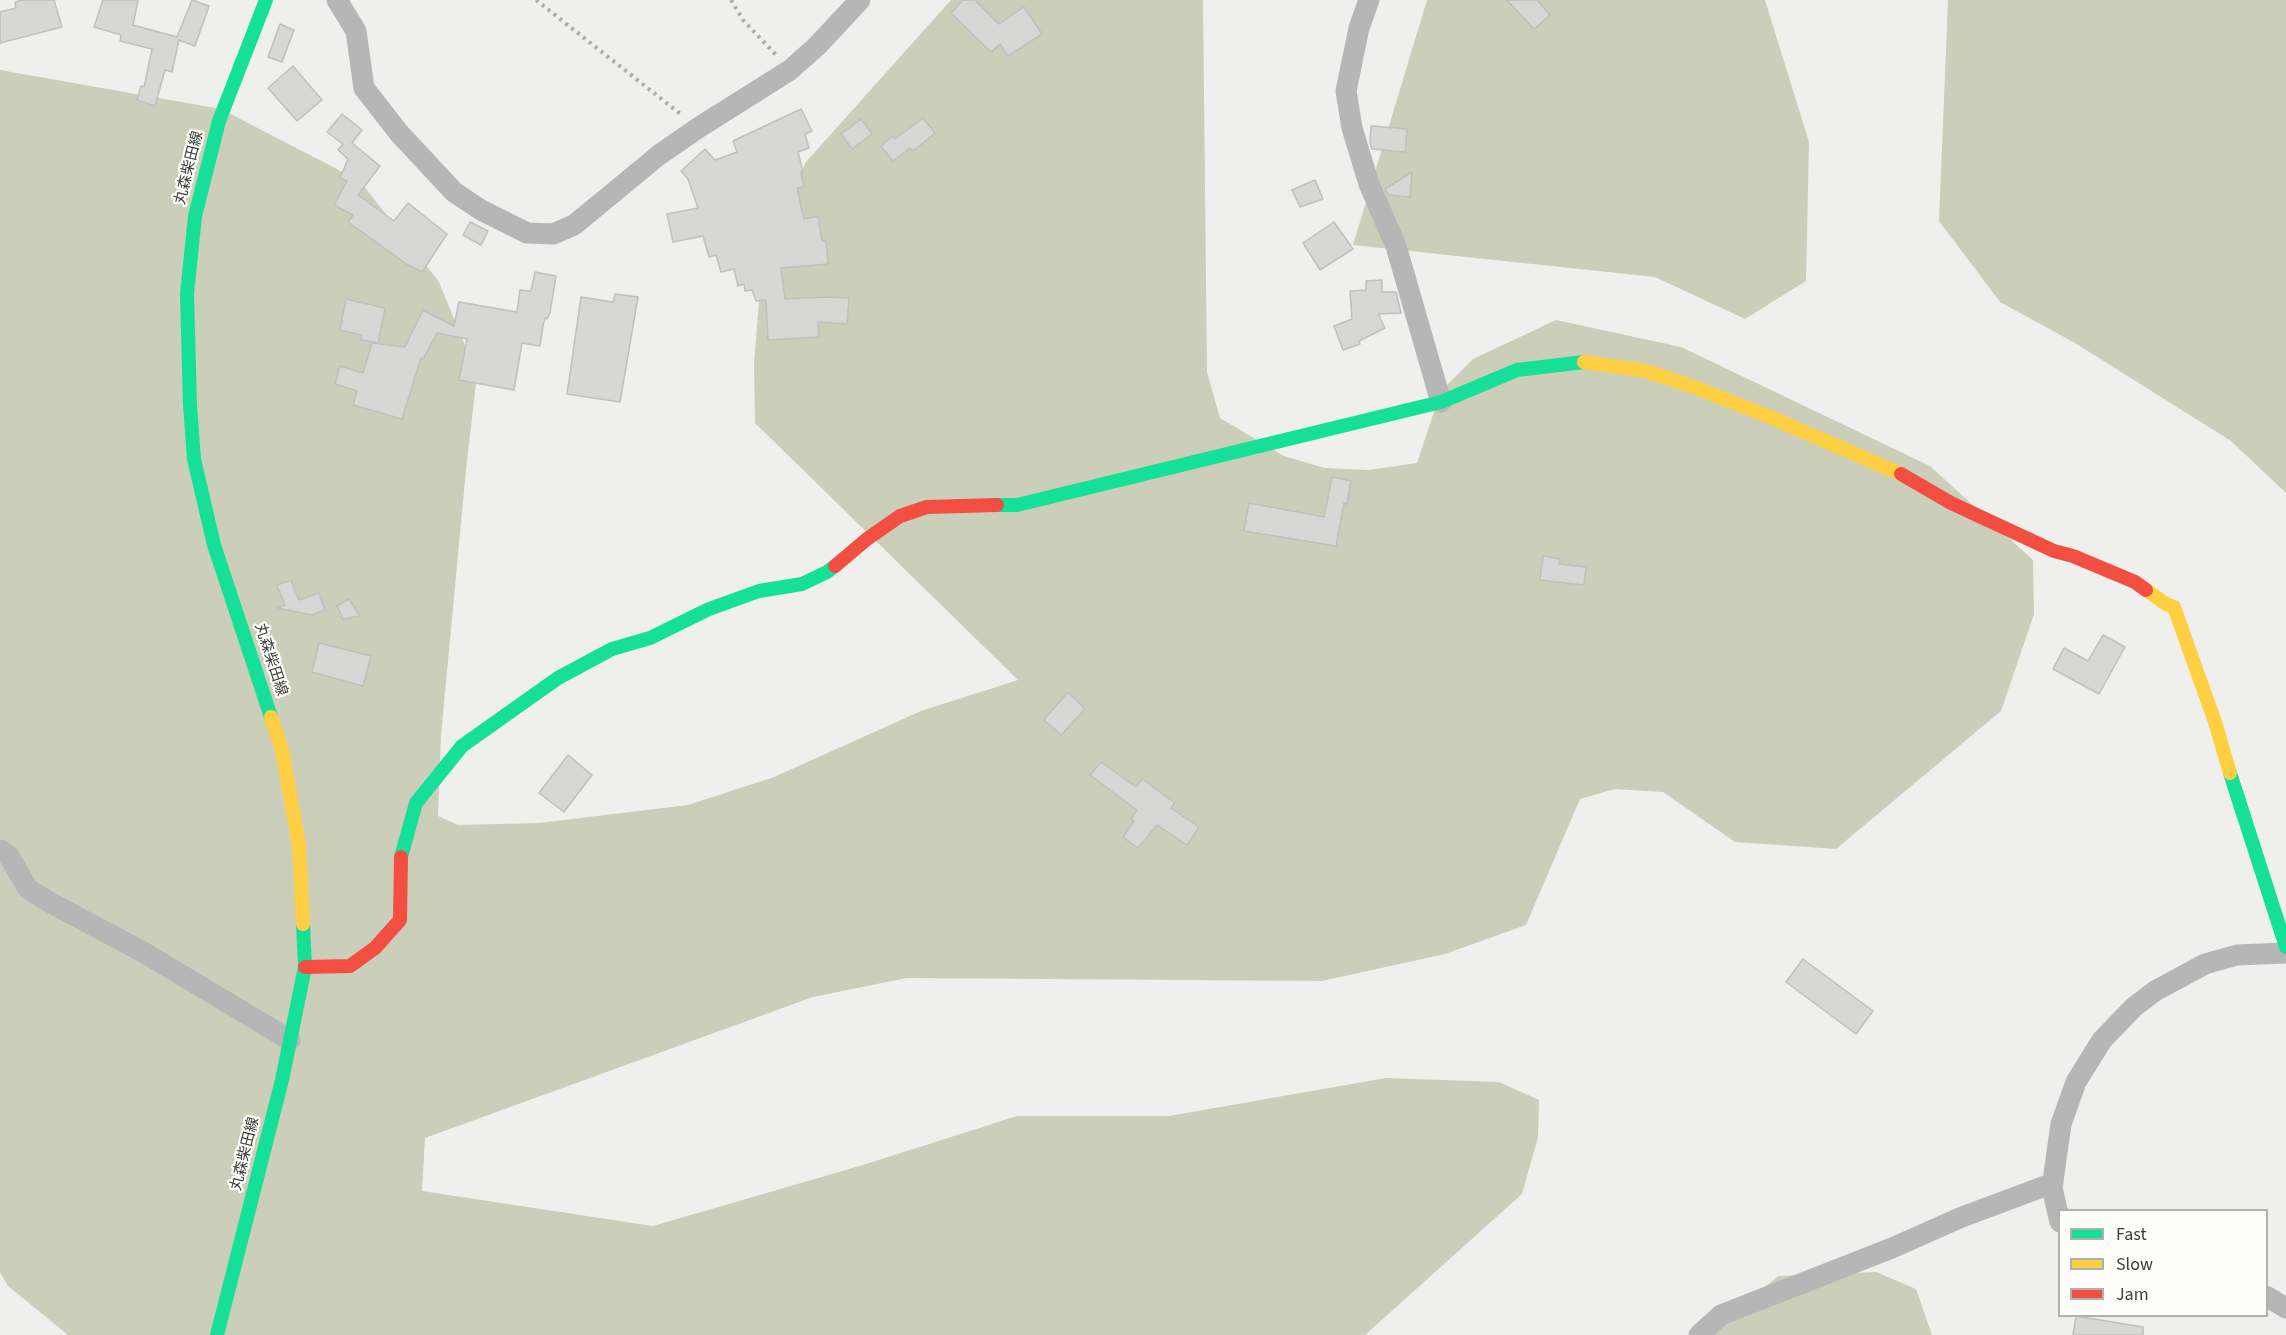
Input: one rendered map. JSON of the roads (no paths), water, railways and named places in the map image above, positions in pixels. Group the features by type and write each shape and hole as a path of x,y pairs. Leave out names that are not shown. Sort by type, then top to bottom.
{"street":[{"name":"丸森柴田線","path":"217,1335 282,1080 305,967 300,845 282,750 214,545 194,459 190,405 187,294 195,216 219,121 266,0"},
{"path":"337,0 356,31 364,88 399,133 454,192 481,210 527,233 552,234 574,225 659,155 790,70 817,46 860,0"},
{"path":"1369,0 1359,28 1346,91 1352,128 1369,184 1396,246 1441,402"},
{"path":"305,967 350,966 375,948 400,920 401,856 416,803 462,746 558,678 612,650 650,638 709,609 759,591 802,584 827,572 867,539 900,516 927,507 1017,505 1441,402 1517,370 1581,362 1646,371 1759,412 1877,464 1951,503 2054,551 2073,556 2135,582 2174,607 2215,722 2286,947"},
{"path":"0,850 9,856 28,889 143,952 290,1040"},
{"path":"2058,1214 2052,1188 2061,1124 2076,1082 2102,1040 2126,1015 2155,991 2205,964 2237,955 2286,953"},
{"path":"1699,1335 1721,1315 2053,1182"},
{"path":"2268,1297 2286,1308"}]}
